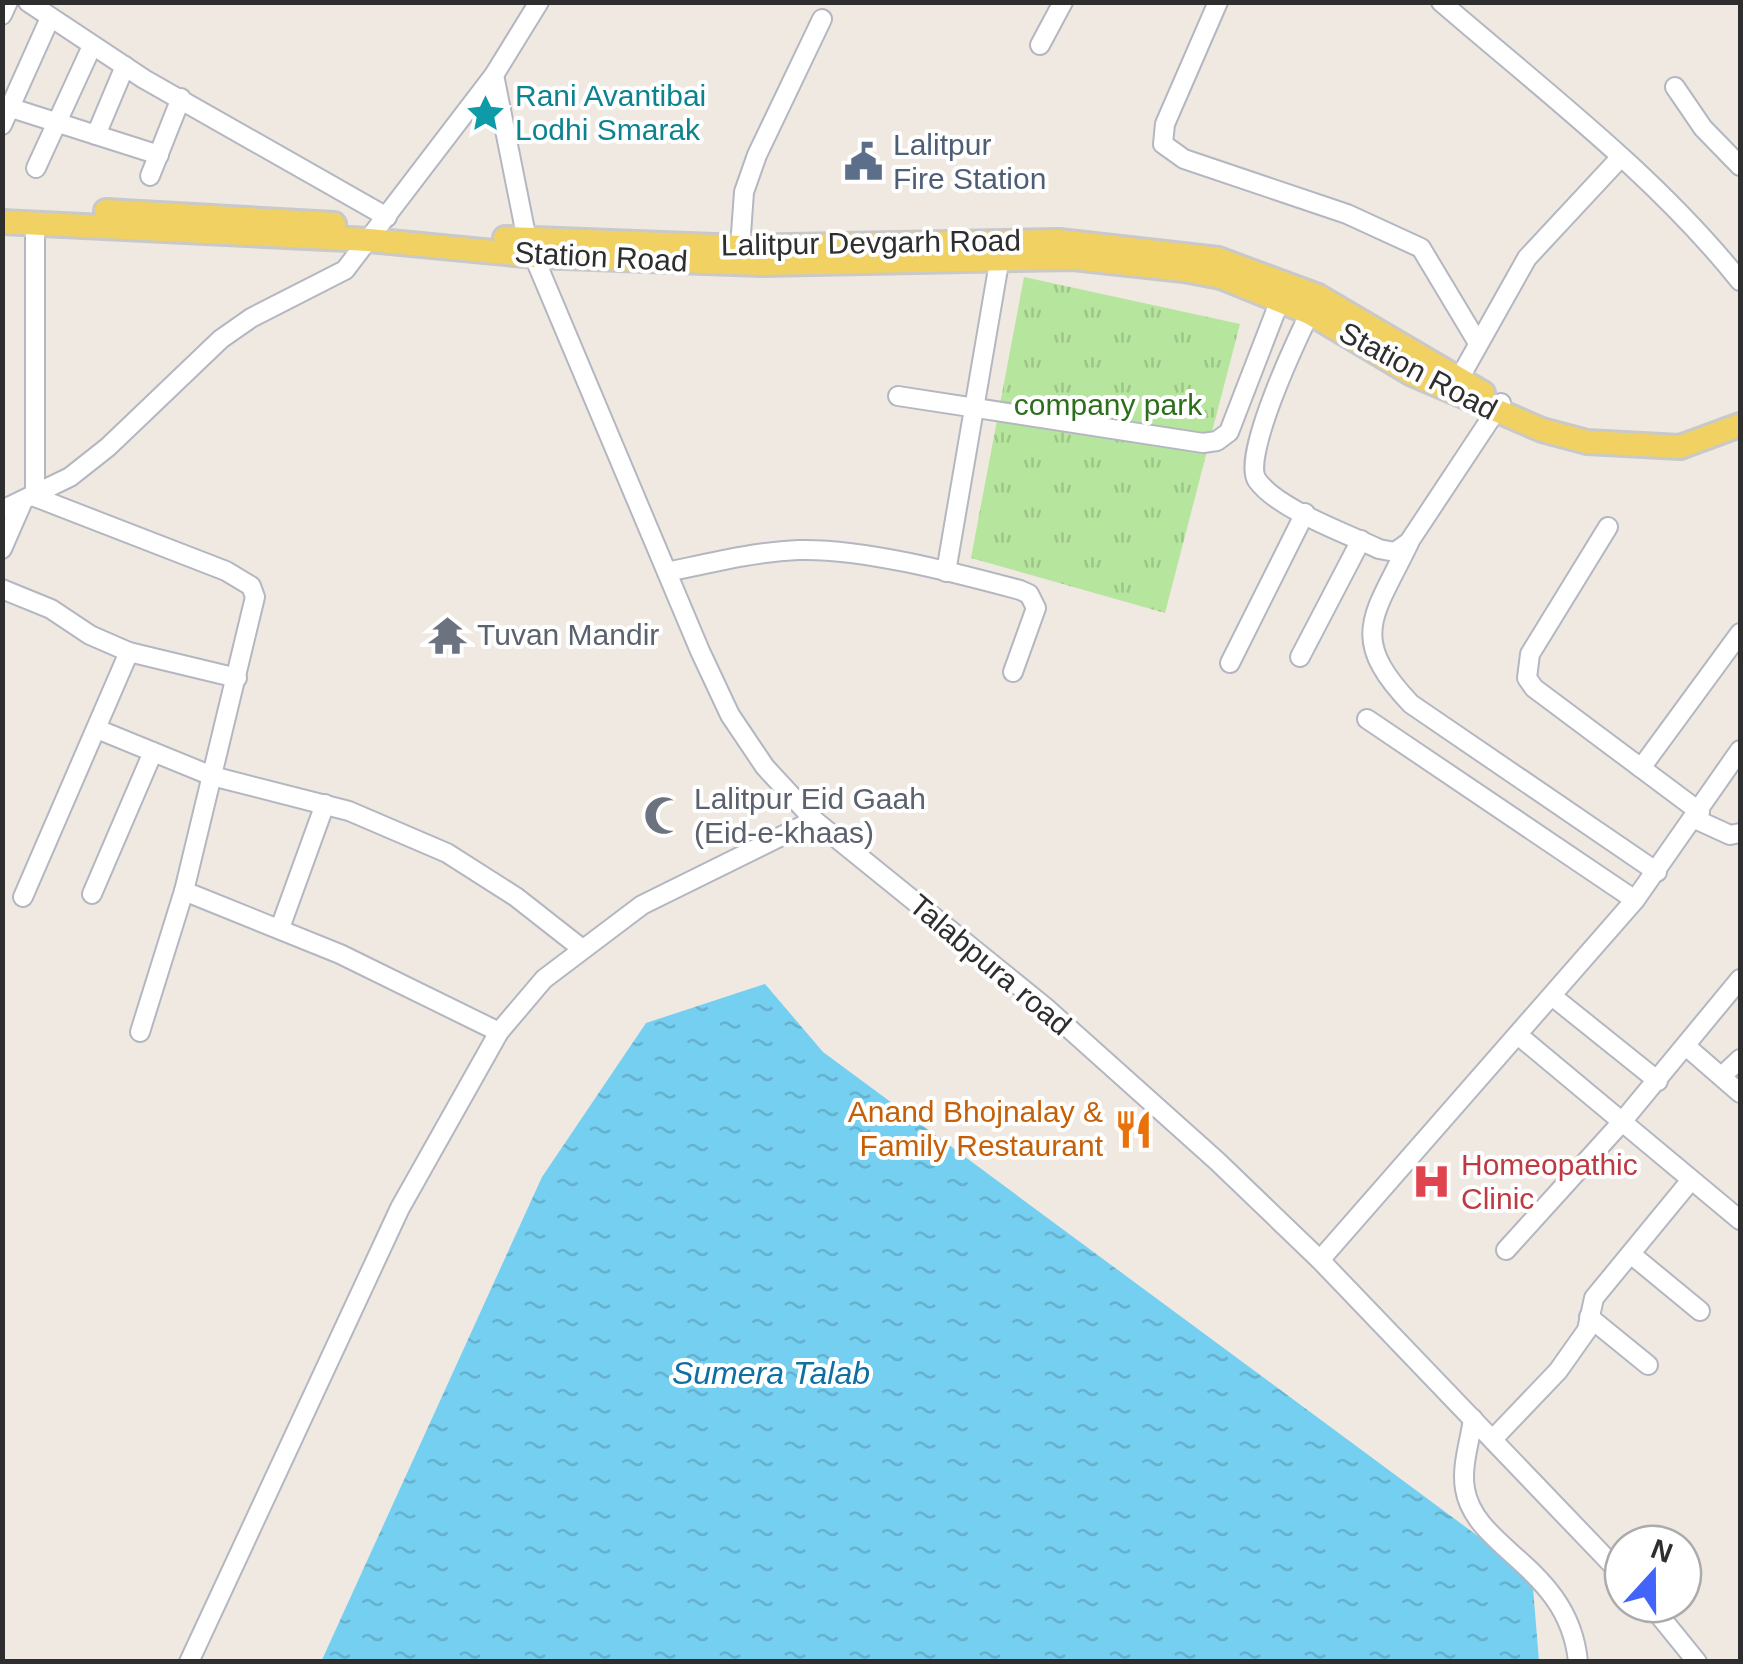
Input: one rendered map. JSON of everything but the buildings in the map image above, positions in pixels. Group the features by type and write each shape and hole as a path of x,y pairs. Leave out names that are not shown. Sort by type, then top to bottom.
{"main road":[{"name":"Lalitpur Devgarh Road","path":"2,207 248,216 532,248 1004,240 1133,246 1218,259 1459,379 1498,408 1576,425 1699,437 1740,425"},
{"path":"2,222 378,228"},
{"name":"Station Road","path":"532,248 762,264 1000,256 1073,258 1184,270 1220,278 1280,300 1314,304 1412,374 1498,408"}],"street":[{"path":"2,15 8,2"},
{"path":"28,2 378,228"},
{"path":"2,510 29,499 108,448 221,339 251,318 345,270 494,75 539,2"},
{"path":"1040,46 1063,2"},
{"path":"1218,2 1165,124 1163,144 1184,159 1347,214 1421,248 1478,343"},
{"path":"1441,2 1621,157 1697,229 1740,281"},
{"path":"2,125 6,106 50,18"},
{"path":"740,247 744,192 757,155 822,19"},
{"path":"36,168 92,46"},
{"path":"96,134 124,66"},
{"name":"Talabpura road","path":"494,75 532,248 730,715 765,767 814,820 1044,1008 1320,1260 1603,1555"},
{"path":"1675,87 1704,128 1740,166"},
{"path":"150,176 181,98"},
{"path":"6,106 158,155"},
{"path":"1459,379 1527,258 1621,157"},
{"path":"2,549 29,499 35,222"},
{"path":"946,572 1000,256"},
{"path":"898,396 1217,442 1229,432 1280,300"},
{"path":"1314,304 1252,463 1254,477 1271,496 1361,540 1396,552 1409,542"},
{"path":"1498,408 1409,542 1376,612 1372,654 1385,676 1411,704 1656,872"},
{"path":"29,499 226,571 250,586 255,610 184,891 140,1032"},
{"path":"1230,663 1305,513"},
{"path":"1608,527 1530,654 1526,678 1698,815 1730,835 1740,834"},
{"path":"1300,657 1361,540"},
{"path":"667,572 758,553 802,550 946,572 1020,590 1034,600 1034,620 1014,672"},
{"path":"2,589 50,609 90,635 129,652 237,678"},
{"path":"1641,768 1740,632"},
{"path":"23,897 129,652"},
{"path":"1368,719 1635,900"},
{"path":"96,729 212,776 325,804 447,853 516,897 581,948"},
{"path":"1320,1260 1635,900 1740,750"},
{"path":"92,894 154,752"},
{"path":"280,928 325,804"},
{"path":"188,1662 400,1208 498,1032 544,979 642,905 814,820"},
{"path":"184,891 280,928 421,991 498,1032"},
{"path":"1506,1250 1658,1081 1740,980"},
{"path":"1552,996 1658,1081"},
{"path":"1518,1035 1740,1220"},
{"path":"1686,1047 1740,1093"},
{"path":"1722,1076 1740,1059"},
{"path":"1493,1439 1558,1371 1588,1330 1594,1298 1692,1180"},
{"path":"1632,1255 1700,1311"},
{"path":"1589,1317 1648,1365"},
{"path":"1474,1419 1464,1478 1471,1508 1562,1606 1572,1627 1578,1662"},
{"path":"1666,1624 1696,1662"}],"green space":[{"name":"company park","path":"1024,277 1240,324 1165,613 971,558"}],"water":[{"name":"Sumera Talab","path":"765,984 823,1052 1532,1576 1539,1661 321,1662 542,1177 646,1023"}],"place":[{"name":"Rani Avantibai Lodhi Smarak","path":"485,113"},
{"name":"Lalitpur Fire Station","path":"863,162"},
{"name":"Tuvan Mandir","path":"447,635"},
{"name":"Lalitpur Eid Gaah (Eid-e-khaas)","path":"664,816"},
{"name":"Anand Bhojnalay & Family Restaurant","path":"1133,1129"},
{"name":"Homeopathic Clinic","path":"1431,1182"}]}
